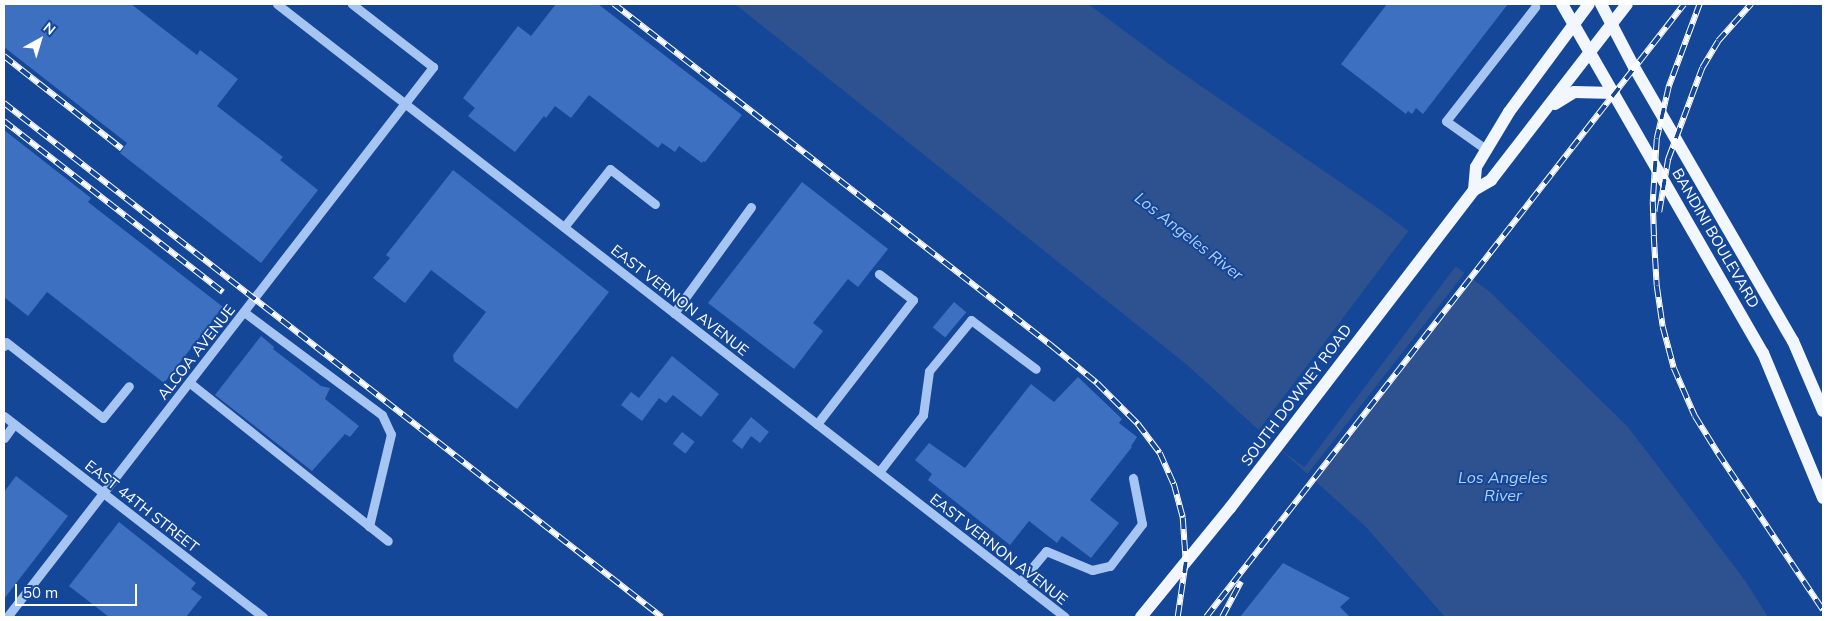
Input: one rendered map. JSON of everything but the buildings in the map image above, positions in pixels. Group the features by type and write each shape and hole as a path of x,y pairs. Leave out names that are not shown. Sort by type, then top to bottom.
{"main road":[{"name":"BANDINI BOULEVARD","path":"1562,4 1763,353 1823,498"},
{"path":"1474,190 1476,167 1522,92 1589,4"},
{"name":"BANDINI BOULEVARD","path":"1601,4 1611,25 1793,341 1823,412"},
{"name":"SOUTH DOWNEY ROAD","path":"1141,617 1230,508 1474,190 1491,180 1627,4"},
{"path":"1547,108 1574,92 1614,93"}],"street":[{"name":"EAST VERNON AVENUE","path":"278,4 1065,617"},
{"name":"ALCOA AVENUE","path":"7,617 433,67 352,4"},
{"path":"1487,150 1446,121 1534,7"},
{"path":"564,227 610,169 655,204"},
{"path":"674,313 751,207"},
{"path":"817,424 913,300 879,274"},
{"path":"244,312 382,415 392,434 369,526"},
{"path":"878,472 923,415 929,371 971,320 1036,369"},
{"path":"4,346 6,342 103,418 129,386"},
{"path":"190,383 388,541"},
{"name":"EAST 44TH STREET","path":"4,416 263,617"},
{"path":"4,438 14,424"},
{"path":"1020,582 1046,551 1092,570 1110,566 1142,524 1133,478"}],"water":[{"name":"Los Angeles River","path":"735,4 1088,4 1169,64 1379,209 1490,292 1628,427 1744,579 1768,617 1445,617 1366,527 1186,364"}],"pier":[{"path":"1410,229 1457,265 1304,467 1257,432"},
{"path":"1466,271 1475,278 1315,483 1306,476"}],"railway":[{"path":"614,4 1052,346 1097,383 1138,424 1160,453 1174,484 1183,518 1186,562 1178,617"},
{"path":"1206,617 1684,4"},
{"path":"1700,4 1669,87 1657,139 1653,202 1654,236 1657,286 1663,327 1674,368 1695,416 1823,610"},
{"path":"1659,212 1668,159 1702,68 1718,41 1751,4"},
{"path":"4,56 122,149"},
{"path":"4,103 662,617"},
{"path":"4,121 223,292"},
{"path":"1222,617 1241,582"}]}
